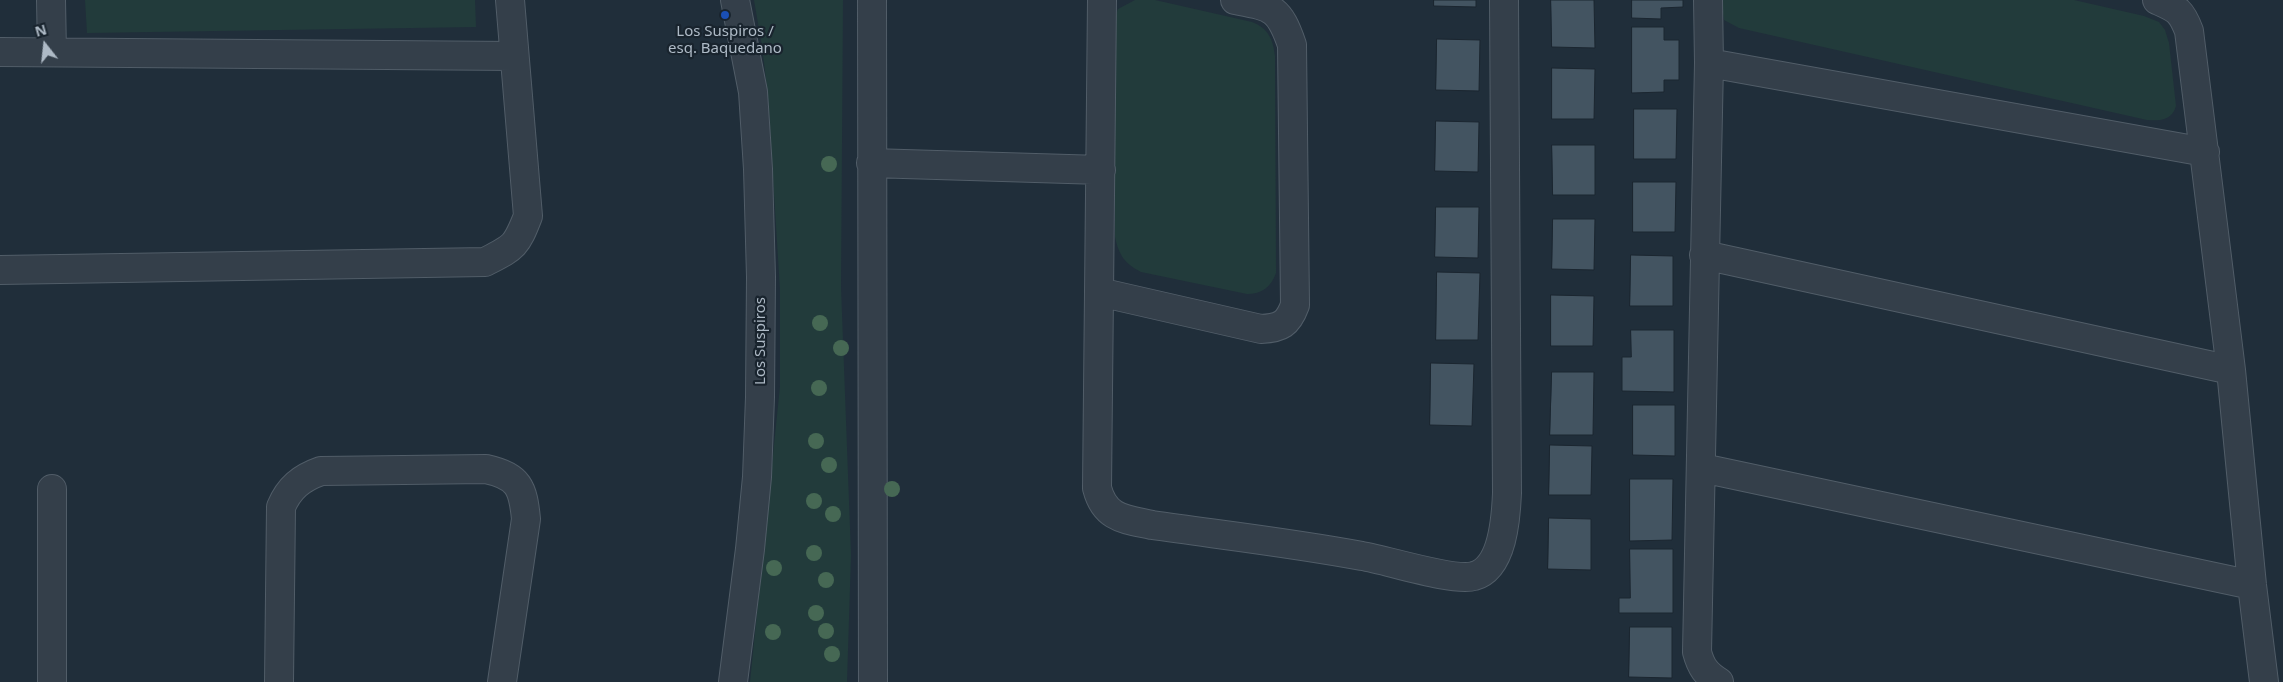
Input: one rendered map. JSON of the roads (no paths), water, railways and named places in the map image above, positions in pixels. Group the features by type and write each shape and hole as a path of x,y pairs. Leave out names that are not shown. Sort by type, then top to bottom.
{"street":[{"path":"51,0 52,52"},
{"path":"0,270 485,262 507,250 519,240 528,216 510,0"},
{"name":"Los Suspiros","path":"733,682 757,477 761,277 758,169 753,92 735,0"},
{"path":"872,0 873,682"},
{"path":"1102,0 1097,488 1100,500 1107,510 1120,518 1152,525 1363,556 1452,576 1474,576 1488,568 1494,559 1505,522 1507,493 1504,0"},
{"path":"1099,292 1261,330 1276,329 1290,318 1295,305 1292,45 1278,14 1265,6 1235,0"},
{"path":"1708,0 1709,62 1697,652 1700,664 1708,675 1719,682"},
{"path":"2157,0 2172,6 2183,15 2188,31 2205,152 2231,370 2252,584 2264,682"},
{"path":"0,52 514,56"},
{"path":"1709,62 2205,152"},
{"path":"872,163 1101,170"},
{"path":"1704,255 2231,370"},
{"path":"1702,468 2252,584"},
{"path":"279,682 281,506 287,494 296,484 307,476 321,471 486,469 503,472 520,486 524,496 526,519 502,682"},
{"path":"52,488 52,682"}],"place":[{"name":"Los Suspiros / esq. Baquedano","path":"725,15"}]}
